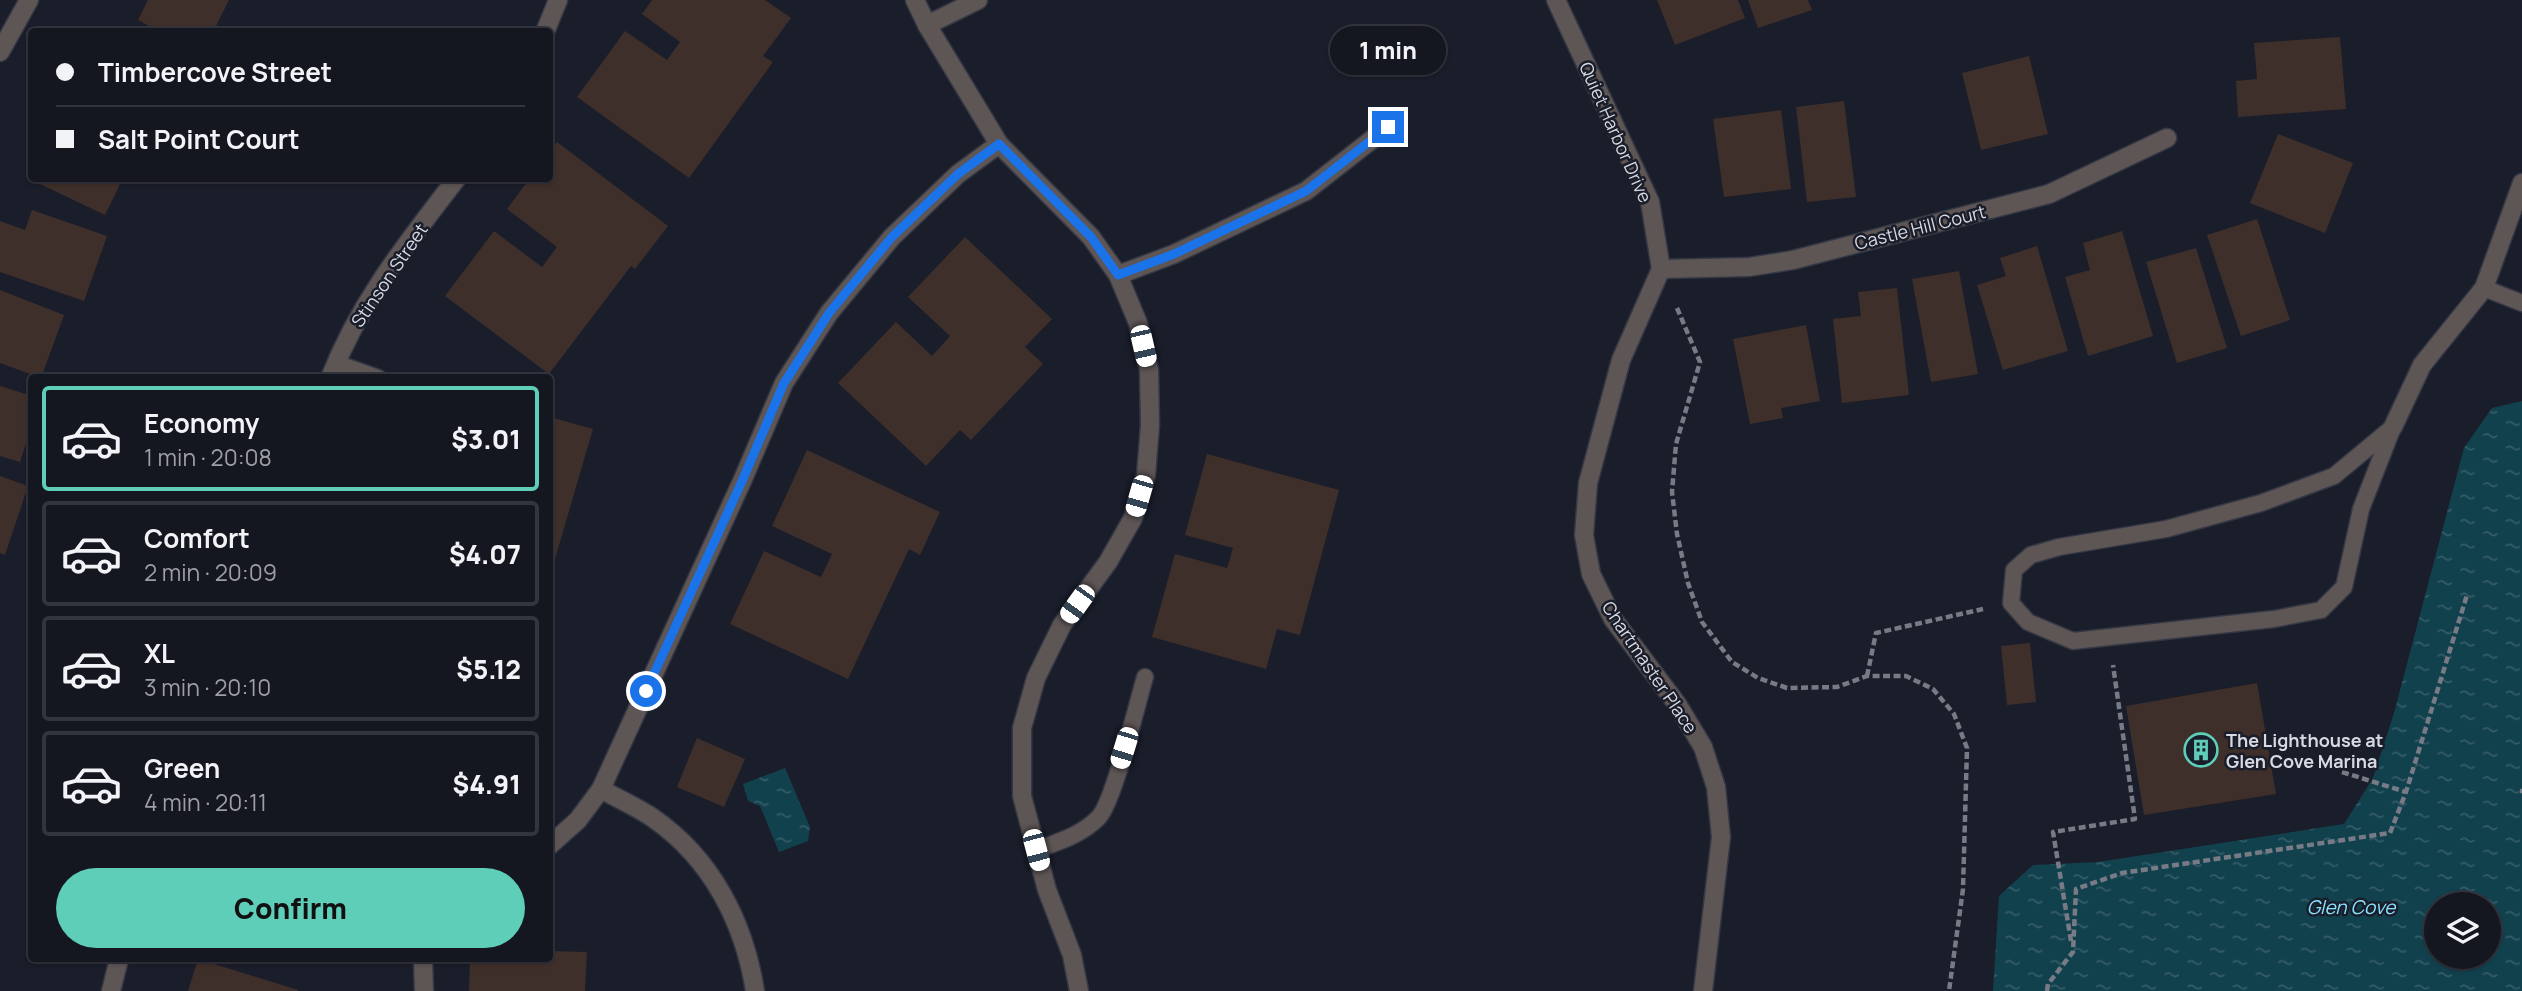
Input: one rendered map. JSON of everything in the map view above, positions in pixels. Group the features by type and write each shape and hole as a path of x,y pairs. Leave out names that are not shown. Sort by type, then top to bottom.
{"street":[{"path":"0,52 29,0"},
{"path":"547,28 558,0"},
{"path":"915,0 927,25 999,144 1091,237 1118,275 1138,323 1149,370 1150,425 1146,475 1133,518 1108,562 1062,625 1036,678 1022,728 1022,796 1047,890 1073,955 1079,991"},
{"path":"927,25 978,0"},
{"name":"Quiet Harbor Drive","path":"1556,0 1650,202 1661,269"},
{"path":"1118,275 1174,254 1306,191 1388,127"},
{"name":"Castle Hill Court","path":"1661,269 1749,267 1793,260 2049,194 2167,138"},
{"path":"553,842 578,820 601,789 784,383 829,313 892,237 958,174 999,144"},
{"name":"Stinson Street","path":"333,371 359,314 391,265 454,182"},
{"path":"2393,426 2422,365 2484,288 2522,183"},
{"name":"Chartmaster Place","path":"1661,269 1621,360 1588,484 1584,535 1591,574 1613,619 1677,704 1703,747 1716,787 1721,837 1703,991"},
{"path":"601,789 653,818 688,848 716,882 735,917 750,957 755,991"},
{"path":"111,991 118,962"},
{"path":"424,962 424,991"}],"lane":[{"path":"2484,288 2522,303"},
{"path":"333,371 352,374"},
{"path":"2393,426 2361,509 2344,587 2321,610 2274,619 2073,641 2028,622 2011,603 2014,570 2032,555 2059,547 2165,529 2261,503 2334,476 2393,426"},
{"path":"1036,850 1070,837 1088,827 1101,815 1110,795 1145,677"}],"path":[{"path":"1661,269 1700,362 1676,444 1672,492 1685,571 1702,622 1732,663 1758,678 1787,688 1837,687 1867,676 1906,676 1933,689 1954,714 1967,748 1963,889 1949,991"},
{"path":"2047,991 2048,984 2073,952 2076,889 2122,873 2390,833 2406,792 2467,595"},
{"path":"1867,676 1876,633 2011,603"},
{"path":"2073,952 2053,832 2135,819 2109,638"},
{"path":"2342,772 2406,792"}],"water":[{"name":"Glen Cove","path":"2522,401 2522,991 1993,991 1999,896 2033,865 2098,862 2344,824 2373,778 2394,713 2464,448 2492,408"},
{"path":"785,768 810,827 808,841 779,852 760,806 748,801 743,784"}],"building":[{"path":"148,0 229,0 215,28 153,28 138,20"},
{"path":"652,0 765,0 791,18 763,56 773,62 689,178 577,97 625,31 667,60 680,42 642,14"},
{"path":"1657,0 1738,0 1745,18 1675,45"},
{"path":"1748,0 1808,0 1812,10 1758,28"},
{"path":"2340,37 2346,109 2238,117 2236,81 2257,79 2254,43"},
{"path":"2029,56 2048,134 1981,150 1962,73"},
{"path":"1844,101 1856,197 1807,202 1796,107"},
{"path":"1781,110 1791,189 1724,197 1713,119"},
{"path":"2278,134 2353,163 2325,233 2250,203"},
{"path":"557,142 668,226 635,269 631,266 549,374 445,296 494,231 542,267 557,247 507,209 527,182 553,182 553,148"},
{"path":"41,182 121,182 105,215 40,184"},
{"path":"32,210 107,236 84,301 0,272 0,221 25,230"},
{"path":"2257,219 2290,320 2241,336 2207,235"},
{"path":"2122,231 2153,336 2088,356 2065,277 2090,270 2083,243"},
{"path":"965,237 1052,319 1025,347 1043,364 971,440 960,430 926,466 838,383 896,322 932,356 950,336 908,297"},
{"path":"2037,246 2068,351 2003,370 1977,285 2006,276 2000,258"},
{"path":"2196,248 2227,348 2177,363 2146,262"},
{"path":"1959,271 1978,374 1931,382 1912,279"},
{"path":"1897,288 1909,395 1842,403 1833,319 1861,316 1858,292"},
{"path":"0,290 64,315 42,374 30,374 0,363"},
{"path":"1806,325 1820,401 1781,408 1783,418 1750,424 1733,339"},
{"path":"0,386 28,395 28,437 20,462 0,456"},
{"path":"553,418 593,429 553,566"},
{"path":"807,450 940,512 920,555 909,549 848,679 730,624 764,551 821,577 832,554 772,526"},
{"path":"1207,454 1339,490 1300,635 1277,629 1266,669 1152,637 1175,554 1227,568 1233,548 1185,535"},
{"path":"0,476 28,486 5,555 0,553"},
{"path":"2030,643 2036,702 2007,705 2001,646"},
{"name":"The Lighthouse at Glen Cove Marina","path":"2257,683 2276,794 2144,815 2126,706"},
{"path":"697,738 745,759 724,807 677,787"},
{"path":"553,951 587,952 585,991 469,991 470,962 553,962"},
{"path":"197,962 208,962 298,990 298,991 188,991"}],"place":[{"name":"The Lighthouse at Glen Cove Marina","path":"2201,750"}],"route":[{"path":"646,691 784,383 829,313 892,237 958,174 999,144 1091,237 1118,275 1174,254 1306,191 1388,127"}]}
